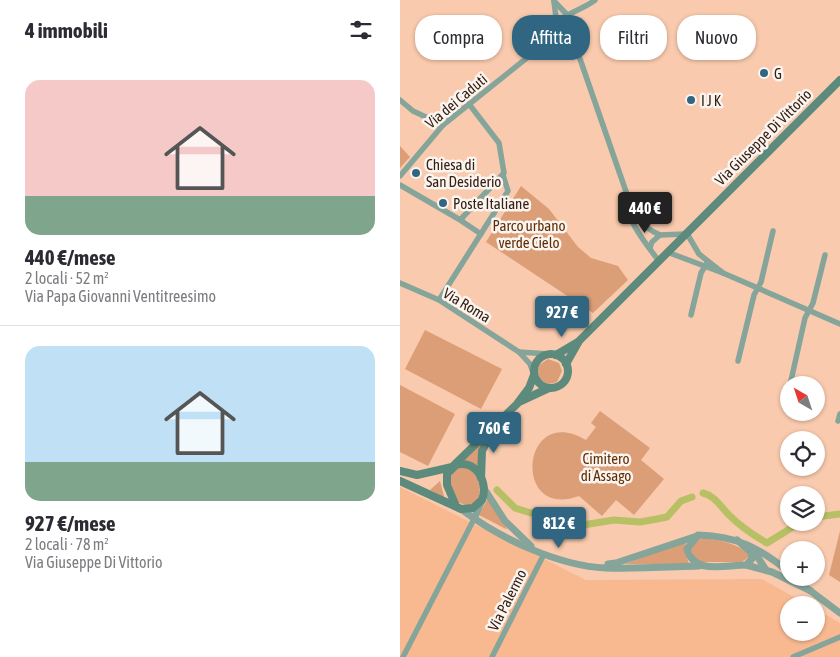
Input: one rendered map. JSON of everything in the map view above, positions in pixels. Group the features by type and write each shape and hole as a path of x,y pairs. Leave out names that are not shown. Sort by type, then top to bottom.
{"main road":[{"name":"Via Giuseppe Di Vittorio","path":"566,364 579,341 840,80"},
{"name":"Via Giuseppe Di Vittorio","path":"552,354 579,341"},
{"path":"458,507 449,495 446,480 452,467 517,404 529,388 534,375 536,361 552,354 566,364 568,373 564,381 558,386 534,394 517,404"},
{"path":"534,375 540,384 549,388"},
{"path":"400,481 458,507 473,508 482,500 482,451 495,426"},
{"path":"400,471 417,475 458,464 468,464 478,471 482,483"}],"street":[{"path":"553,1 568,15 584,9 595,0"},
{"path":"553,1 555,15"},
{"path":"581,15 584,9"},
{"name":"Via dei Caduti","path":"400,176 443,125 524,60"},
{"path":"580,60 624,192 631,206 646,227 660,235 685,234 707,264"},
{"path":"400,100 413,111 443,125"},
{"path":"439,300 508,191 503,175 499,143 468,104"},
{"path":"462,221 466,212 503,175"},
{"path":"400,185 462,221 480,234"},
{"path":"624,192 626,211 658,260"},
{"path":"738,361 754,295 758,288 773,231"},
{"path":"650,248 652,242 660,235"},
{"path":"684,257 691,254 695,248"},
{"path":"666,252 707,264 723,273 840,324"},
{"path":"792,376 825,255"},
{"path":"692,316 701,273 707,264"},
{"name":"Via Roma","path":"400,283 439,300 519,352 530,364 534,375"},
{"name":"Via Roma","path":"519,352 538,355 552,354"},
{"path":"838,421 840,414"},
{"path":"482,483 505,520 533,548"},
{"path":"404,657 482,500"},
{"path":"458,507 474,519 561,562 606,568 746,565 766,570 811,591"},
{"path":"698,536 687,549 690,559 698,566"},
{"path":"580,565 616,563 698,536 737,540 753,546 780,566"},
{"path":"737,540 757,556 766,570"},
{"path":"746,565 752,559 751,552"},
{"name":"Via Palermo","path":"492,657 544,554"},
{"path":"805,586 840,613"},
{"path":"793,657 840,637"}],"shaded area":[{"path":"400,487 586,580 762,579 792,596 780,596 780,641 825,641 825,614 840,623 840,657 400,657"}],"green space":[{"path":"400,146 410,157 400,168"},
{"name":"Parco urbano verde Cielo","path":"521,186 549,209 578,247 591,258 618,266 628,280 593,313 486,242"},
{"path":"425,330 502,369 481,409 405,369"},
{"path":"548,359 559,363 562,371 557,382 545,382 538,374 539,365"},
{"path":"400,385 455,414 428,466 400,452"},
{"name":"Cimitero di Assago","path":"600,411 650,448 641,460 664,479 634,515 616,500 602,516 579,496 557,499 542,492 534,479 533,463 537,447 548,436 564,432 586,440 596,427 591,423"},
{"path":"483,438 480,470 461,463"},
{"path":"460,467 470,468 479,483 478,501 469,506 457,502 451,488 450,479 452,474"},
{"path":"440,481 444,496 443,497 430,490"},
{"path":"488,498 507,529 479,515"},
{"path":"840,531 840,582 829,575"},
{"path":"703,538 733,544 749,553 749,557 742,562 697,562 690,548 697,540"},
{"path":"686,541 685,551 689,564 625,564"}],"waterway":[{"path":"497,490 515,508 566,524 583,525 614,520 640,522 667,517 681,501 692,497"},
{"path":"703,493 714,499 742,527 767,543 786,531"},
{"path":"825,516 840,514"}],"place":[{"name":"G","path":"764,73"},
{"name":"I J K","path":"691,100"},
{"name":"Chiesa di San Desiderio","path":"416,173"},
{"name":"Poste Italiane","path":"443,203"}]}
